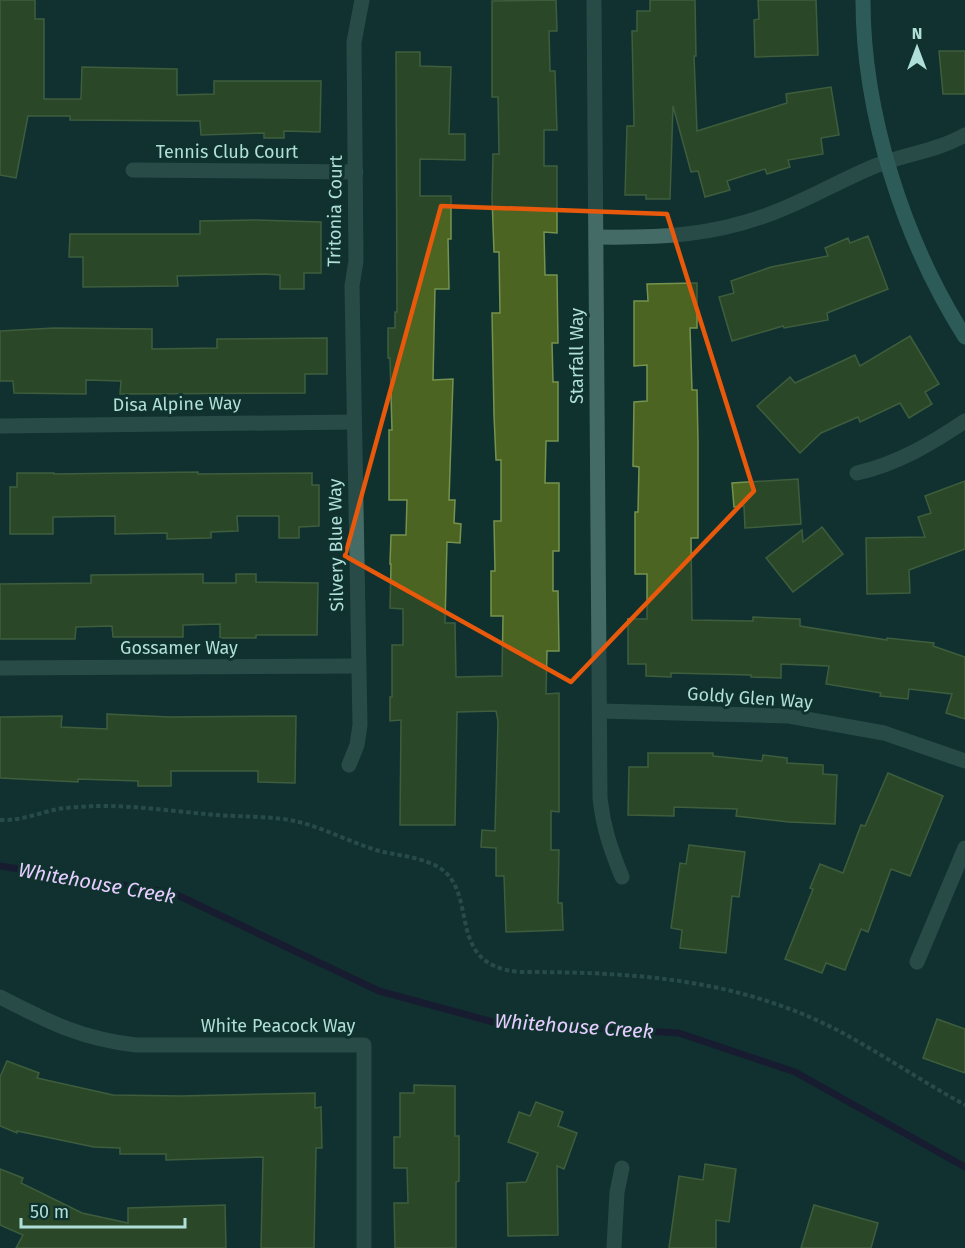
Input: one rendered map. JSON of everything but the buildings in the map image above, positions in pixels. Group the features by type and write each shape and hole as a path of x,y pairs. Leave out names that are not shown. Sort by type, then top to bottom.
{"street":[{"name":"Tritonia Court","path":"354,422 352,286 356,261 356,172 354,42 362,0"},
{"name":"Starfall Way","path":"594,0 600,798 609,848 622,877"},
{"path":"863,0 866,52 873,98 887,161 911,231 925,263 965,337"},
{"path":"596,237 679,236 704,233 754,220 778,212 845,178 887,161 933,149 965,135"},
{"name":"Tennis Club Court","path":"133,170 356,172"},
{"path":"857,473 903,458 965,421"},
{"name":"Disa Alpine Way","path":"0,426 354,422"},
{"name":"Silvery Blue Way","path":"349,765 357,745 360,725 354,422"},
{"name":"Gossamer Way","path":"0,669 358,666"},
{"name":"Goldy Glen Way","path":"600,711 789,716 884,733 965,761"},
{"path":"917,962 965,848"},
{"name":"White Peacock Way","path":"0,997 69,1031 114,1043 136,1045 364,1045 364,1248"},
{"path":"614,1248 617,1192 622,1168"}],"path":[{"path":"0,820 11,820 59,809 105,806 297,821 332,832 352,842 422,860 444,870 455,885 473,947 480,958 490,965 503,970 520,972 634,974 702,983 754,996 840,1031 965,1106"}],"highlighted area":[{"path":"441,206 667,214 754,491 571,682 345,556"}],"waterway":[{"name":"Whitehouse Creek","path":"0,866 173,893 379,991 497,1023 679,1033 795,1072 965,1167"}]}
